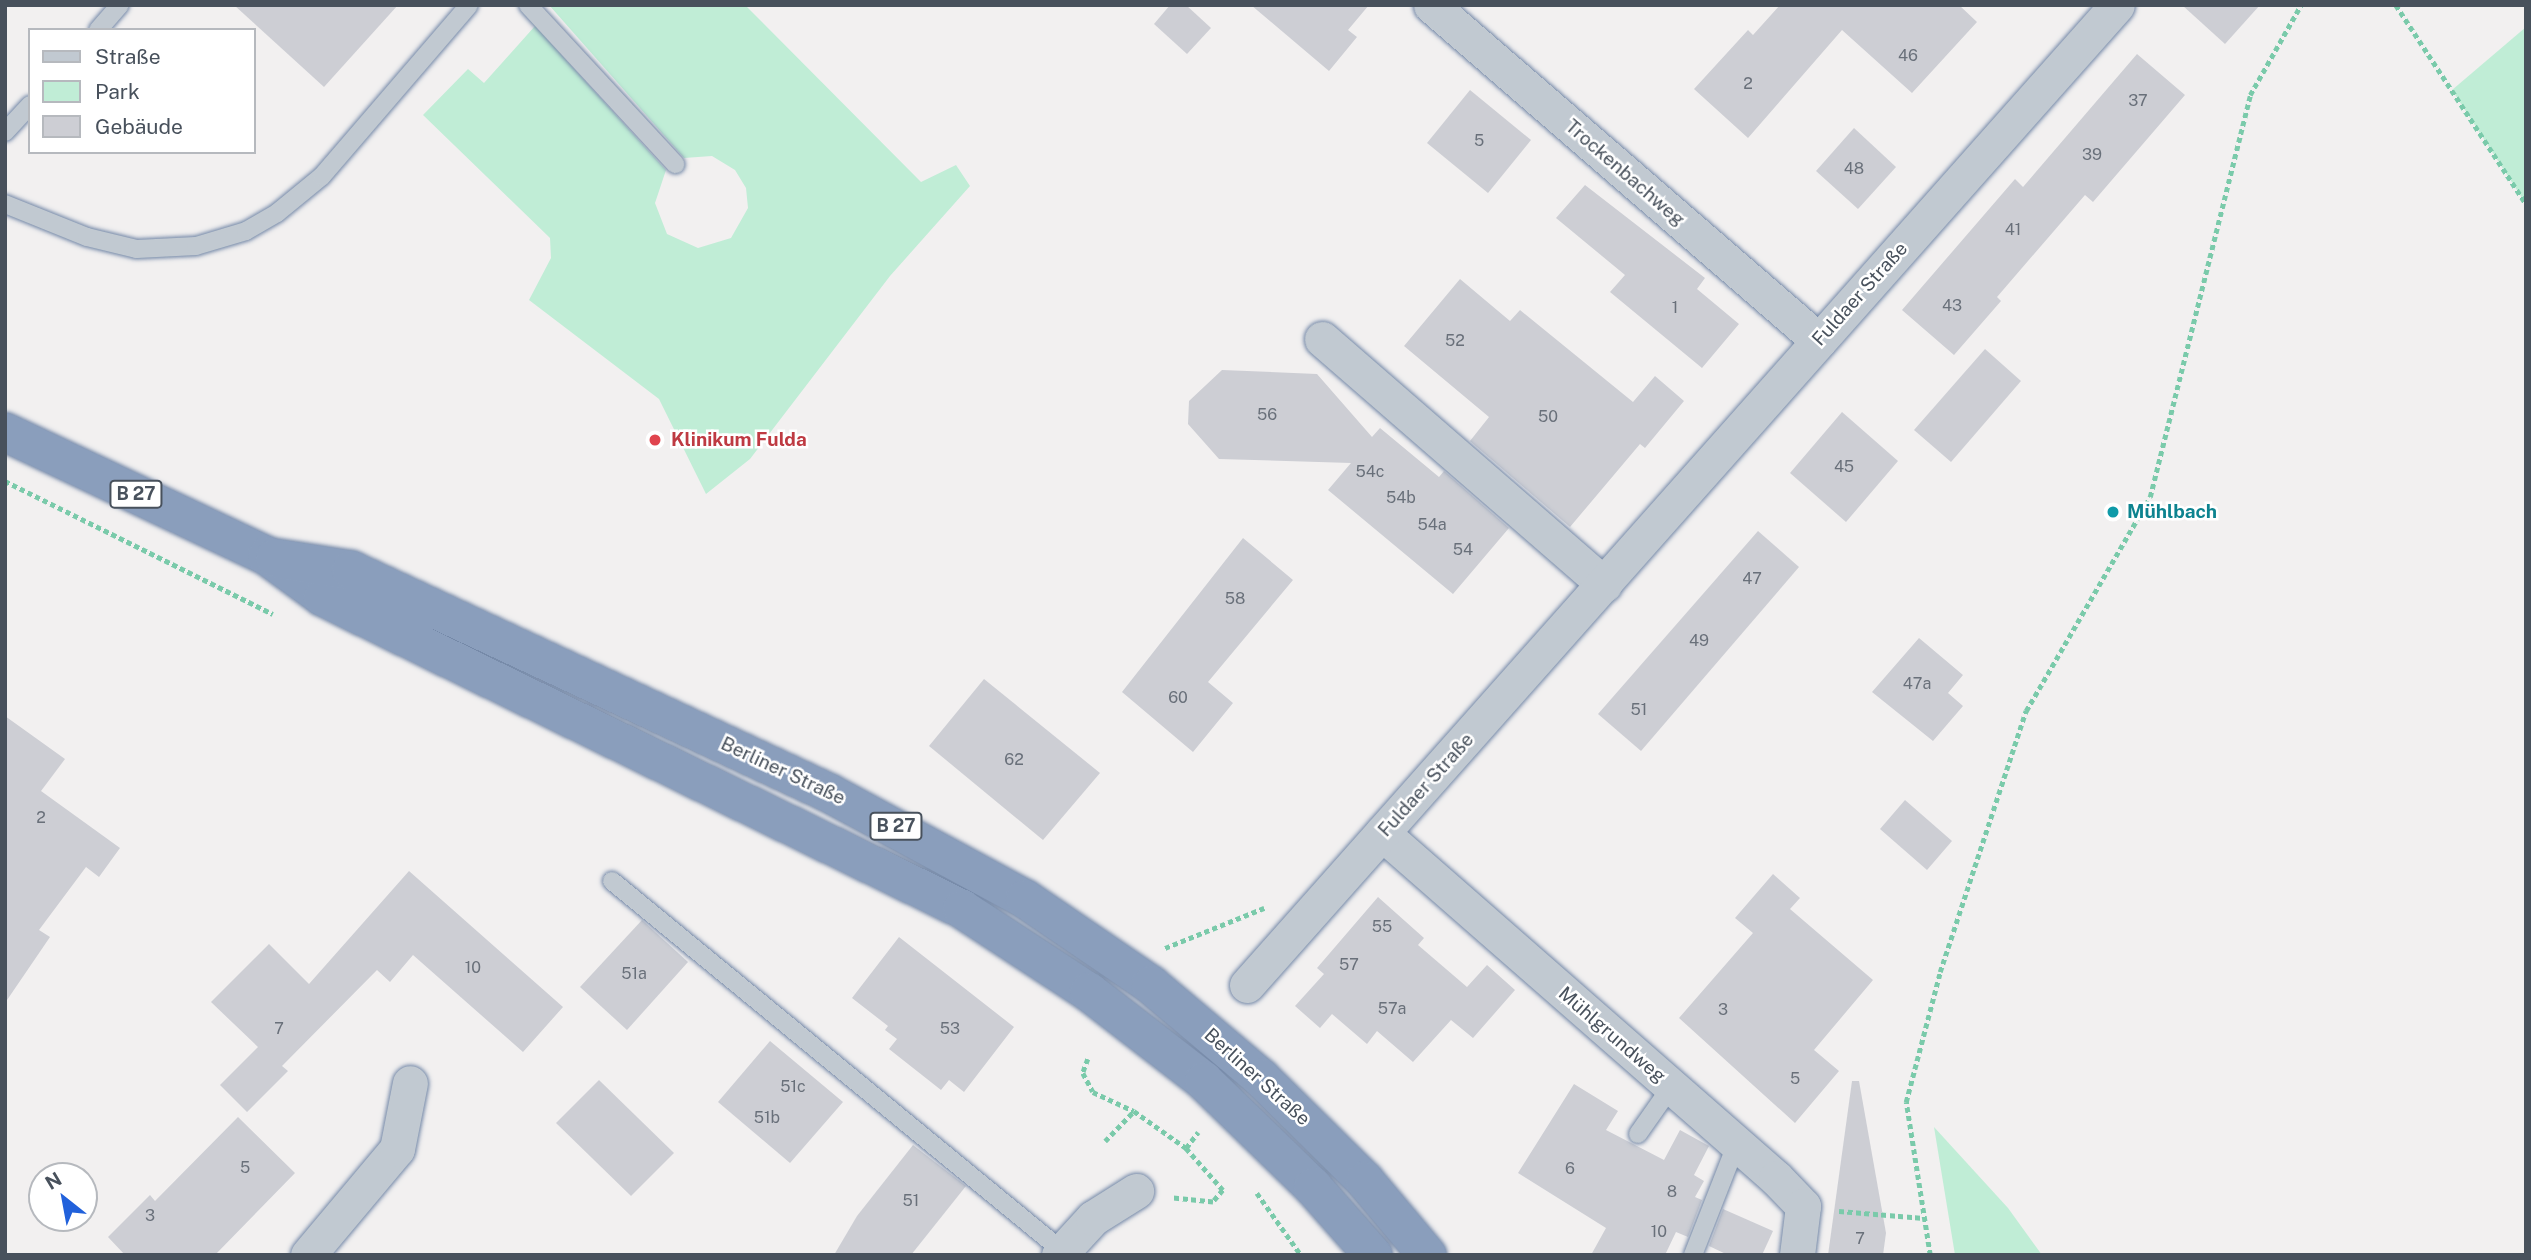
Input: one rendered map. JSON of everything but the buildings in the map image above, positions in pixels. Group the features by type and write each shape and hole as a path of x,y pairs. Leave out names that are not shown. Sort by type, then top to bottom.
{"highway":[{"name":"Berliner Straße","path":"5,432 267,556 323,597 962,909 1028,950 1205,1081 1313,1187 1373,1255"},
{"name":"Berliner Straße","path":"267,556 351,570 830,793 1025,899 1152,985 1261,1078 1365,1181 1427,1255"}],"street":[{"name":"Trockenbachweg","path":"1431,5 1819,341"},
{"name":"Fuldaer Straße","path":"1248,985 2117,5"},
{"path":"1322,339 1604,584"},
{"name":"Mühlgrundweg","path":"1382,833 1737,1143 1803,1206"},
{"path":"309,1255 397,1149 410,1083"},
{"path":"1060,1253 1093,1218 1136,1191"},
{"path":"1797,1255 1803,1206"}],"lane":[{"path":"100,28 120,5"},
{"path":"5,204 87,237 136,249 196,246 246,231 277,213 322,176 469,5"},
{"path":"528,5 675,163"},
{"path":"5,132 28,107"},
{"path":"612,881 1060,1253"},
{"path":"1638,1134 1671,1087"},
{"path":"1693,1255 1737,1143"}],"path":[{"path":"1930,1255 1906,1102 1940,972 2026,711 2150,497 2250,96 2301,5"},
{"path":"2396,5 2526,204"},
{"path":"1160,950 1259,908 1317,907"},
{"path":"1088,1059 1085,1083 1107,1101 1134,1111 1186,1149 1222,1185 1221,1197 1202,1203 1136,1191"},
{"path":"1105,1141 1134,1111"},
{"path":"1186,1149 1198,1132"},
{"path":"1255,1189 1301,1255"},
{"path":"1803,1206 1924,1218"}],"green space":[{"path":"549,5 745,5 921,182 956,165 970,186 890,276 750,459 706,494 659,399 529,300 551,258 550,238 423,115 468,69 484,83 535,26 666,170 655,203 667,234 698,248 731,238 748,208 746,188 735,170 712,156 684,158"},
{"path":"2526,27 2526,204 2452,90"},
{"path":"1934,1127 2008,1208 2042,1255 1955,1255"}],"place":[{"name":"Klinikum Fulda","path":"655,440"},
{"name":"Mühlbach","path":"2113,512"}]}
